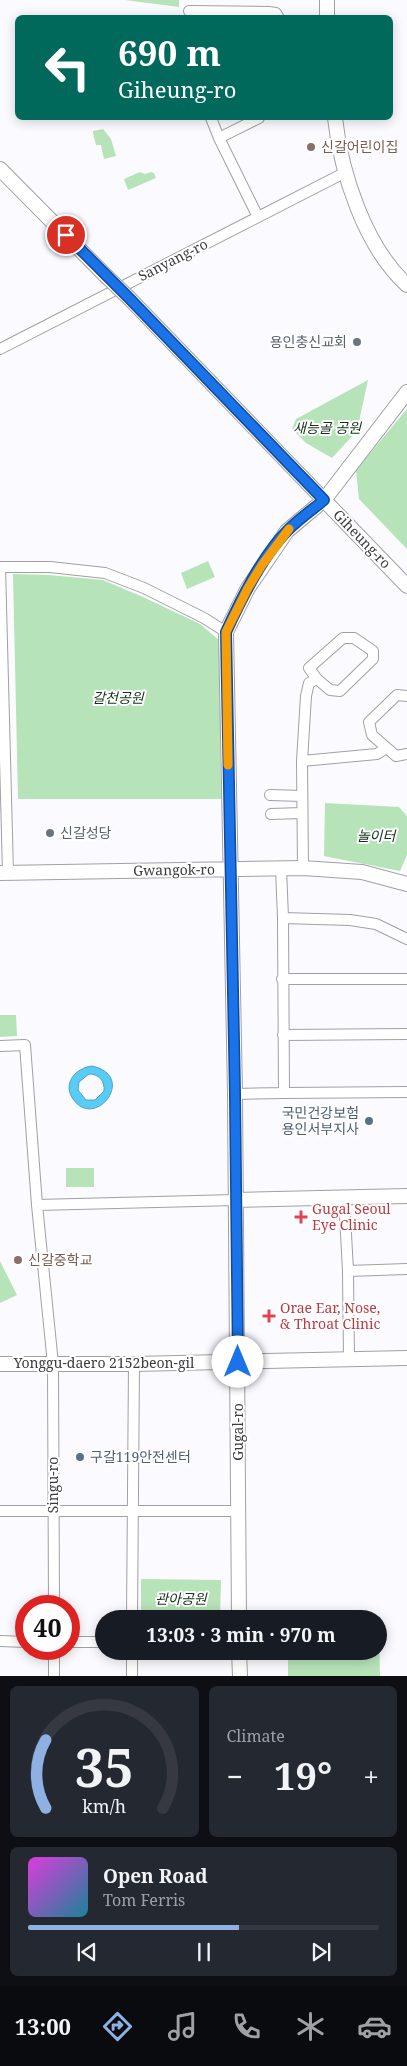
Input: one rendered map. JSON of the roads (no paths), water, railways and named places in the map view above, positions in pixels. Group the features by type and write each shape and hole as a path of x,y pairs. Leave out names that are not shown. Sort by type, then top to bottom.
{"street":[{"path":"327,0 327,15"},
{"path":"189,9 276,12 278,15"},
{"path":"212,120 258,217"},
{"path":"219,138 255,120"},
{"path":"335,120 336,133 346,172 361,217 377,248 407,286"},
{"name":"Giheung-ro","path":"0,169 129,298 407,586"},
{"name":"Sanyang-ro","path":"0,350 346,172"},
{"name":"Gugal-ro","path":"239,1610 235,1094 226,632 248,588 287,531 324,500 407,392"},
{"path":"4,873 0,567 50,568 105,573 144,588 204,618 226,632"},
{"path":"342,638 354,638 373,651 373,659 340,691 330,690 317,679 309,668 342,638"},
{"path":"303,868 302,761 306,696 309,683 317,679"},
{"path":"407,696 397,695 369,722 372,735 386,748 396,756 407,754"},
{"path":"302,761 377,754 386,748"},
{"path":"270,795 302,796"},
{"path":"271,814 302,813"},
{"path":"281,868 284,1093"},
{"name":"Gwangok-ro","path":"4,873 303,868 362,872 407,884"},
{"path":"283,918 350,920 376,924 407,939"},
{"path":"282,979 407,979"},
{"path":"283,1036 407,1034"},
{"name":"Singu-ro","path":"0,1046 24,1045 37,1205 53,1364 54,1595"},
{"path":"235,1094 407,1092"},
{"path":"37,1205 407,1196"},
{"path":"344,1197 348,1271 349,1360"},
{"path":"348,1271 407,1269"},
{"name":"Yonggu-daero 2152beon-gil","path":"0,1364 134,1364 407,1358"},
{"path":"132,1610 134,1364"},
{"path":"0,1511 238,1511"},
{"path":"0,1642 15,1642"},
{"path":"80,1642 95,1642"},
{"path":"54,1660 54,1676"},
{"path":"132,1660 132,1676"},
{"path":"239,1660 240,1676"}],"water":[{"path":"92,1066 105,1072 112,1080 112,1089 108,1098 101,1105 92,1109 82,1107 73,1099 69,1087 72,1077 86,1067","holes":["89,1074 93,1074 102,1081 104,1091 95,1100 86,1100 78,1090 79,1082"]}],"place":[{"name":"신갈어린이집","path":"311,147"},
{"name":"용인충신교회","path":"357,342"},
{"name":"신갈성당","path":"50,833"},
{"name":"국민건강보험 용인서부지사","path":"369,1121"},
{"name":"Gugal Seoul Eye Clinic","path":"301,1217"},
{"name":"신갈중학교","path":"18,1260"},
{"name":"Orae Ear, Nose, & Throat Clinic","path":"269,1316"},
{"name":"구갈119안전센터","path":"80,1457"}],"park label":[{"name":"새능골 공원","path":"327,428"},
{"name":"갈천공원","path":"118,698"},
{"name":"놀이터","path":"376,836"},
{"name":"관아공원","path":"181,1599"}]}
